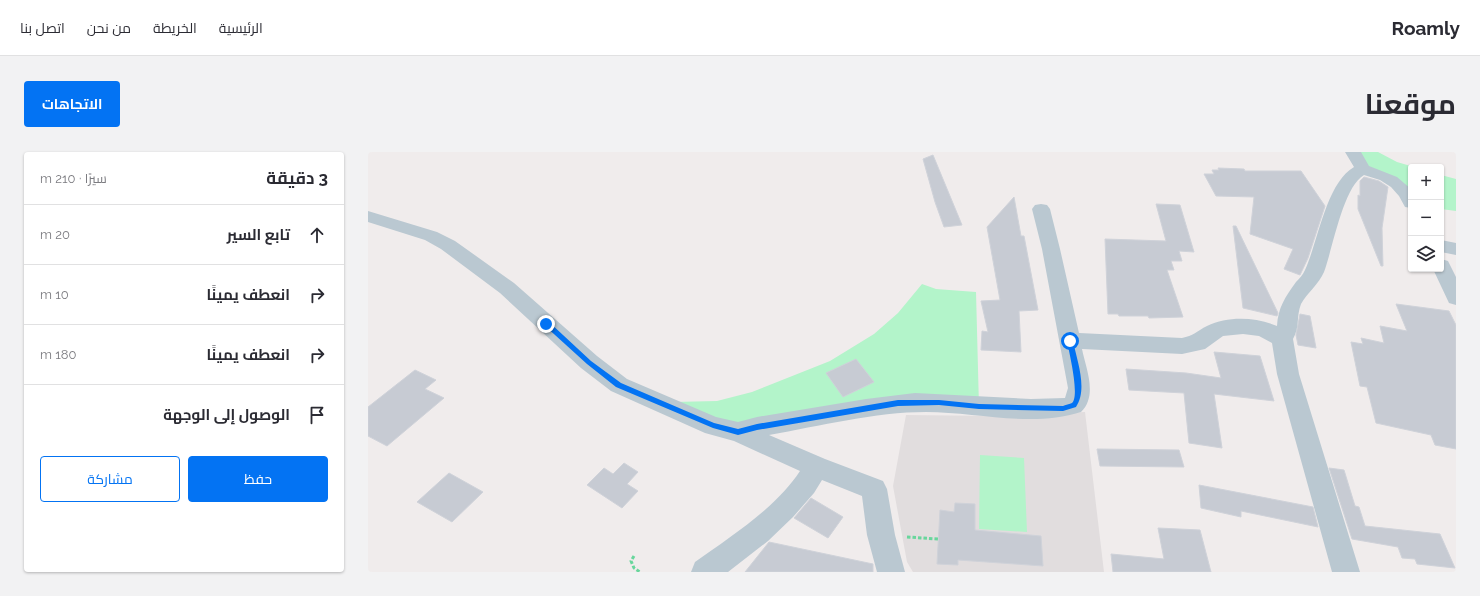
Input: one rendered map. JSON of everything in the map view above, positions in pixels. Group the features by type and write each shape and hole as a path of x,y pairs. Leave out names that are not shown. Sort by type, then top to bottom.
{"street":[{"path":"1346,572 1288,374 1282,339 1286,331 1288,314 1292,302 1314,273 1340,194 1352,175 1358,160 1399,184 1406,192 1410,200"},
{"path":"738,432 757,427 898,403 939,403 979,406 1063,408 1074,405 1078,400 1079,388 1041,210"},
{"path":"368,216 431,236 448,245 507,288 589,362 619,385 713,426 738,432 816,466 874,489 882,540 891,572"},
{"path":"1444,247 1456,249"},
{"path":"1444,272 1456,298"},
{"path":"1070,341 1182,346 1196,343 1218,330 1258,327 1273,332 1282,339"},
{"path":"705,572 747,540 794,498 806,485 816,466"}],"path":[{"path":"882,540 899,536 938,539"},
{"path":"634,556 631,560 634,568 640,572"}],"shaded area":[{"path":"1085,412 1104,572 913,572 907,562 893,486 906,415 995,416"}],"green space":[{"path":"1353,152 1378,152 1397,162 1408,165 1408,196 1406,192 1363,169"},
{"path":"1444,176 1456,179 1456,211 1444,209"},
{"path":"922,284 936,289 976,292 979,407 939,403 738,432 673,402 717,401 752,392 830,361 874,334 898,313"},
{"path":"980,455 1024,458 1027,532 979,529"}],"building":[{"path":"933,155 962,225 944,227 935,202 923,159"},
{"path":"1218,168 1244,169 1245,171 1301,171 1325,206 1308,258 1300,275 1284,269 1293,249 1250,234 1254,197 1216,196 1204,174 1214,174 1212,170 1219,170"},
{"path":"1364,177 1379,181 1388,187 1382,228 1383,266 1381,266 1358,209 1360,181"},
{"path":"1014,197 1021,236 1024,236 1038,310 1019,311 1021,352 981,350 982,331 988,332 981,301 1000,300 987,227"},
{"path":"1156,204 1180,205 1194,252 1179,251 1182,261 1171,261 1174,270 1167,270 1183,317 1149,318 1148,316 1119,316 1118,314 1108,314 1105,239 1166,241"},
{"path":"1233,226 1236,226 1278,313 1277,316 1243,308"},
{"path":"1396,304 1449,311 1456,325 1456,449 1435,445 1431,435 1376,423 1367,387 1360,386 1351,342 1363,344 1361,338 1384,343 1380,326 1407,331"},
{"path":"1300,314 1310,316 1316,348 1298,345 1296,335"},
{"path":"1214,352 1260,356 1274,401 1214,394 1222,448 1189,443 1184,393 1129,390 1126,369 1186,373 1221,378"},
{"path":"856,359 874,382 843,397 826,373"},
{"path":"415,370 436,380 425,389 444,398 387,446 368,436 368,407"},
{"path":"1097,449 1179,450 1184,467 1100,466"},
{"path":"624,463 638,472 627,484 638,491 622,508 587,485 604,468 613,474"},
{"path":"1329,468 1344,470 1355,506 1359,507 1365,526 1440,534 1455,568 1417,564 1415,559 1402,558 1398,547 1352,539"},
{"path":"449,473 483,492 452,522 417,502"},
{"path":"1199,485 1313,507 1318,527 1241,511 1241,517 1201,508"},
{"path":"811,498 843,517 828,538 794,518"},
{"path":"955,503 975,504 975,530 1041,536 1043,566 958,560 958,565 937,564 940,510 954,512"},
{"path":"1158,528 1200,530 1211,572 1113,572 1111,554 1164,559"},
{"path":"769,542 873,564 873,572 745,572"}],"route":[{"path":"546,324 603,374 619,385 713,426 738,432 757,427 898,403 939,403 1043,408 1063,408 1074,405 1078,400 1079,388 1070,341"}]}
